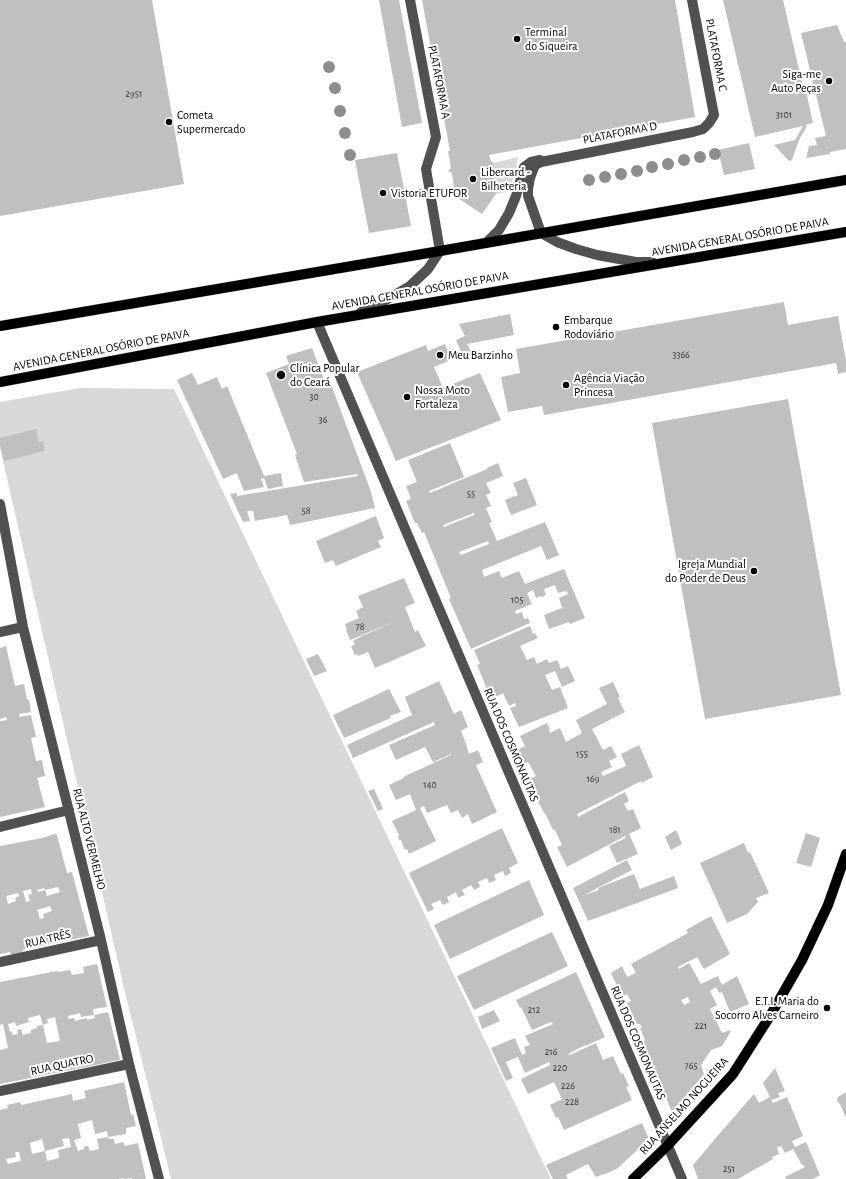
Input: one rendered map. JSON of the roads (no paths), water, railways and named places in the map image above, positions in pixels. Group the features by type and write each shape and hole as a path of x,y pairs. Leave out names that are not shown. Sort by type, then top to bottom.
{"main road":[{"path":"0,326 846,180"},
{"name":"AVENIDA GENERAL OSÓRIO DE PAIVA","path":"0,382 354,315 846,232"},
{"name":"RUA ANSELMO NOGUEIRA","path":"633,1179 668,1146 733,1074 770,1016 802,960 828,905 846,854"}],"street":[{"name":"PLATAFORMA A","path":"410,0 436,138 426,169 440,251"},
{"name":"PLATAFORMA C","path":"692,0 714,115 703,129 694,132"},
{"name":"PLATAFORMA D","path":"552,159 694,132"},
{"path":"552,159 535,165 528,189 528,196 541,233 557,242 576,249 616,260 636,262 676,261"},
{"path":"486,243 500,230 510,213 524,167 531,162 552,159"},
{"path":"354,315 372,308 410,286 428,268 440,251"},
{"name":"RUA DOS COSMONAUTAS","path":"317,322 682,1179"},
{"name":"RUA ALTO VERMELHO","path":"0,504 23,627 101,940 129,1064 159,1179"},
{"path":"0,632 23,627"},
{"path":"0,827 69,810"},
{"name":"RUA TRÊS","path":"0,962 101,940"},
{"name":"RUA QUATRO","path":"0,1091 129,1064"}],"place":[{"name":"Terminal do Siqueira","path":"517,39"},
{"name":"Siga-me Auto Peças","path":"829,81"},
{"name":"Cometa Supermercado","path":"169,122"},
{"name":"Libercard - Bilheteria","path":"473,179"},
{"name":"Vistoria ETUFOR","path":"383,193"},
{"name":"Embarque Rodoviário","path":"556,327"},
{"name":"Meu Barzinho","path":"440,355"},
{"name":"Clínica Popular do Ceará","path":"281,375"},
{"name":"Agência Viação Princesa","path":"566,385"},
{"name":"Nossa Moto Fortaleza","path":"407,397"},
{"name":"Igreja Mundial do Poder de Deus","path":"754,571"},
{"name":"E.T.I. Maria do Socorro Alves Carneiro","path":"827,1008"}]}
